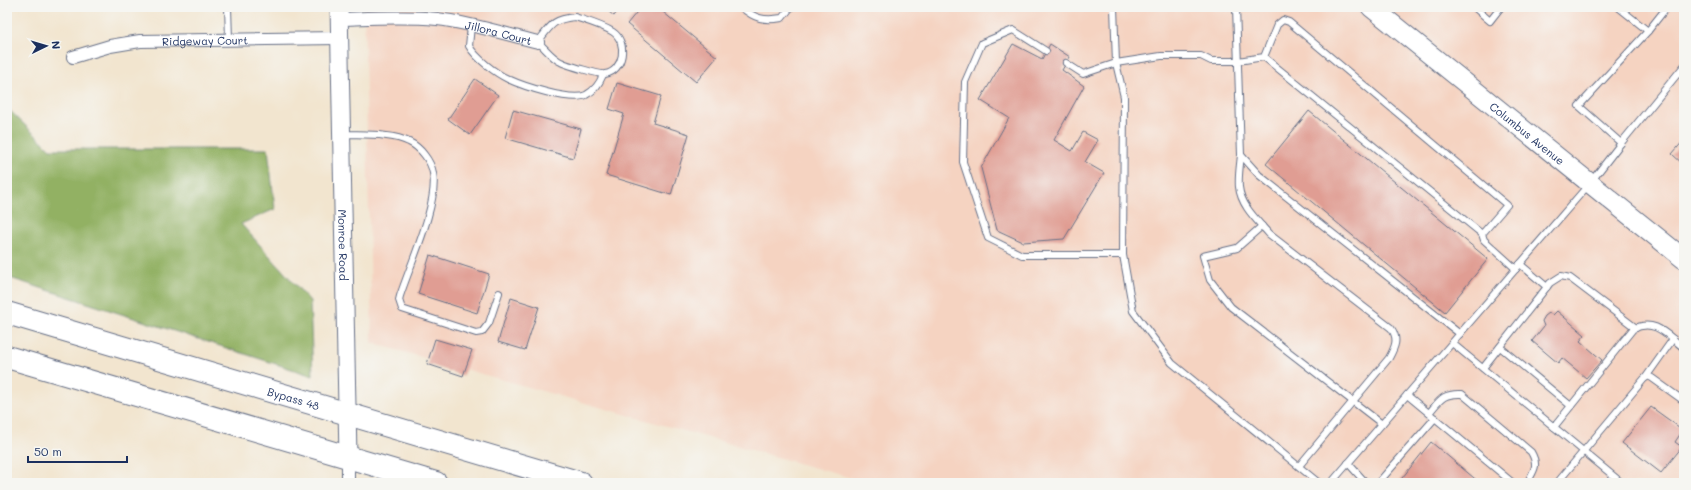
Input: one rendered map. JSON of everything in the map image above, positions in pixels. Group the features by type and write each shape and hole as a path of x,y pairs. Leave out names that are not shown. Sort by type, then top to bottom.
{"highway":[{"name":"Bypass 48","path":"7,313 581,483"},
{"path":"7,357 436,483"}],"main road":[{"name":"Columbus Avenue","path":"1371,7 1684,259"}],"street":[{"name":"Jillora Court","path":"339,13 437,19 538,42"},
{"name":"Monroe Road","path":"339,13 348,483"},
{"name":"Ridgeway Court","path":"72,57 110,46 140,41 339,38"}],"lane":[{"path":"228,7 229,39"},
{"path":"741,7 752,16 769,20 782,18 791,7"},
{"path":"1114,7 1116,63 1124,97 1123,255 1133,311 1172,363 1319,483"},
{"path":"1236,7 1241,155 1239,187 1245,206 1269,234 1391,328 1396,335 1395,347 1389,358 1299,466"},
{"path":"1474,7 1490,20 1501,7"},
{"path":"1618,7 1648,31"},
{"path":"1621,143 1579,106 1648,31 1667,7"},
{"path":"575,17 613,32 620,40 624,49 614,72 604,75 560,62 538,42 550,26 561,18 575,17"},
{"path":"1264,57 1277,25 1283,20 1289,22 1507,205 1482,234"},
{"path":"471,26 468,46 473,53 507,79 554,94 574,97 584,96 598,86 604,75"},
{"path":"1046,51 1013,30 982,43 965,82 963,162 988,238 1022,255 1123,255"},
{"path":"1066,63 1084,74 1116,63 1161,56 1201,56 1211,60 1238,61 1264,57 1482,234 1484,240 1547,288"},
{"path":"1331,483 1590,183 1684,66"},
{"path":"341,134 377,135 409,141 424,155 433,171 434,184 427,219 399,300 402,309 476,333 482,332 489,323 499,293"},
{"path":"1241,155 1259,175 1460,334"},
{"path":"1262,226 1237,248 1203,256 1210,280 1232,307 1382,424"},
{"path":"1483,368 1550,283 1561,276 1570,278 1636,328"},
{"path":"1554,427 1625,338 1636,328 1641,325 1653,325 1684,348"},
{"path":"1557,483 1646,378 1673,339"},
{"path":"1452,343 1622,483"},
{"path":"1500,347 1571,406"},
{"path":"1646,378 1652,378 1684,401"},
{"path":"1429,413 1445,396 1462,394 1531,452 1535,458 1536,468 1526,483"},
{"path":"1407,395 1513,483"},
{"path":"1378,483 1435,418"},
{"path":"1348,463 1366,483"}],"shaded area":[{"path":"364,7 1684,7 1684,483 869,483 372,343"}],"green space":[{"path":"7,108 50,149 268,149 275,209 241,224 310,301 313,376 7,277"}],"building":[{"path":"603,7 621,7 614,16"},
{"path":"641,7 657,7 717,57 696,82 627,24"},
{"path":"1013,44 1042,59 1050,44 1070,57 1062,70 1084,86 1054,140 1072,151 1083,132 1098,140 1085,162 1104,173 1064,239 1023,242 997,230 981,168 1009,118 980,100"},
{"path":"475,79 498,95 470,135 448,119"},
{"path":"617,83 661,96 653,123 689,134 671,195 606,175 624,114 609,109"},
{"path":"513,110 581,129 573,158 505,138"},
{"path":"1309,111 1488,259 1445,312 1266,164"},
{"path":"1684,140 1684,165 1672,154"},
{"path":"430,255 489,274 477,313 418,294"},
{"path":"511,298 539,307 525,350 498,342"},
{"path":"1557,311 1585,335 1580,341 1602,360 1586,378 1562,358 1558,363 1532,341 1544,326 1542,321 1545,316 1549,313 1553,315"},
{"path":"435,339 472,350 463,376 427,364"},
{"path":"1651,407 1683,430 1675,442 1682,447 1661,473 1622,443"},
{"path":"1431,442 1480,483 1398,483"}]}
